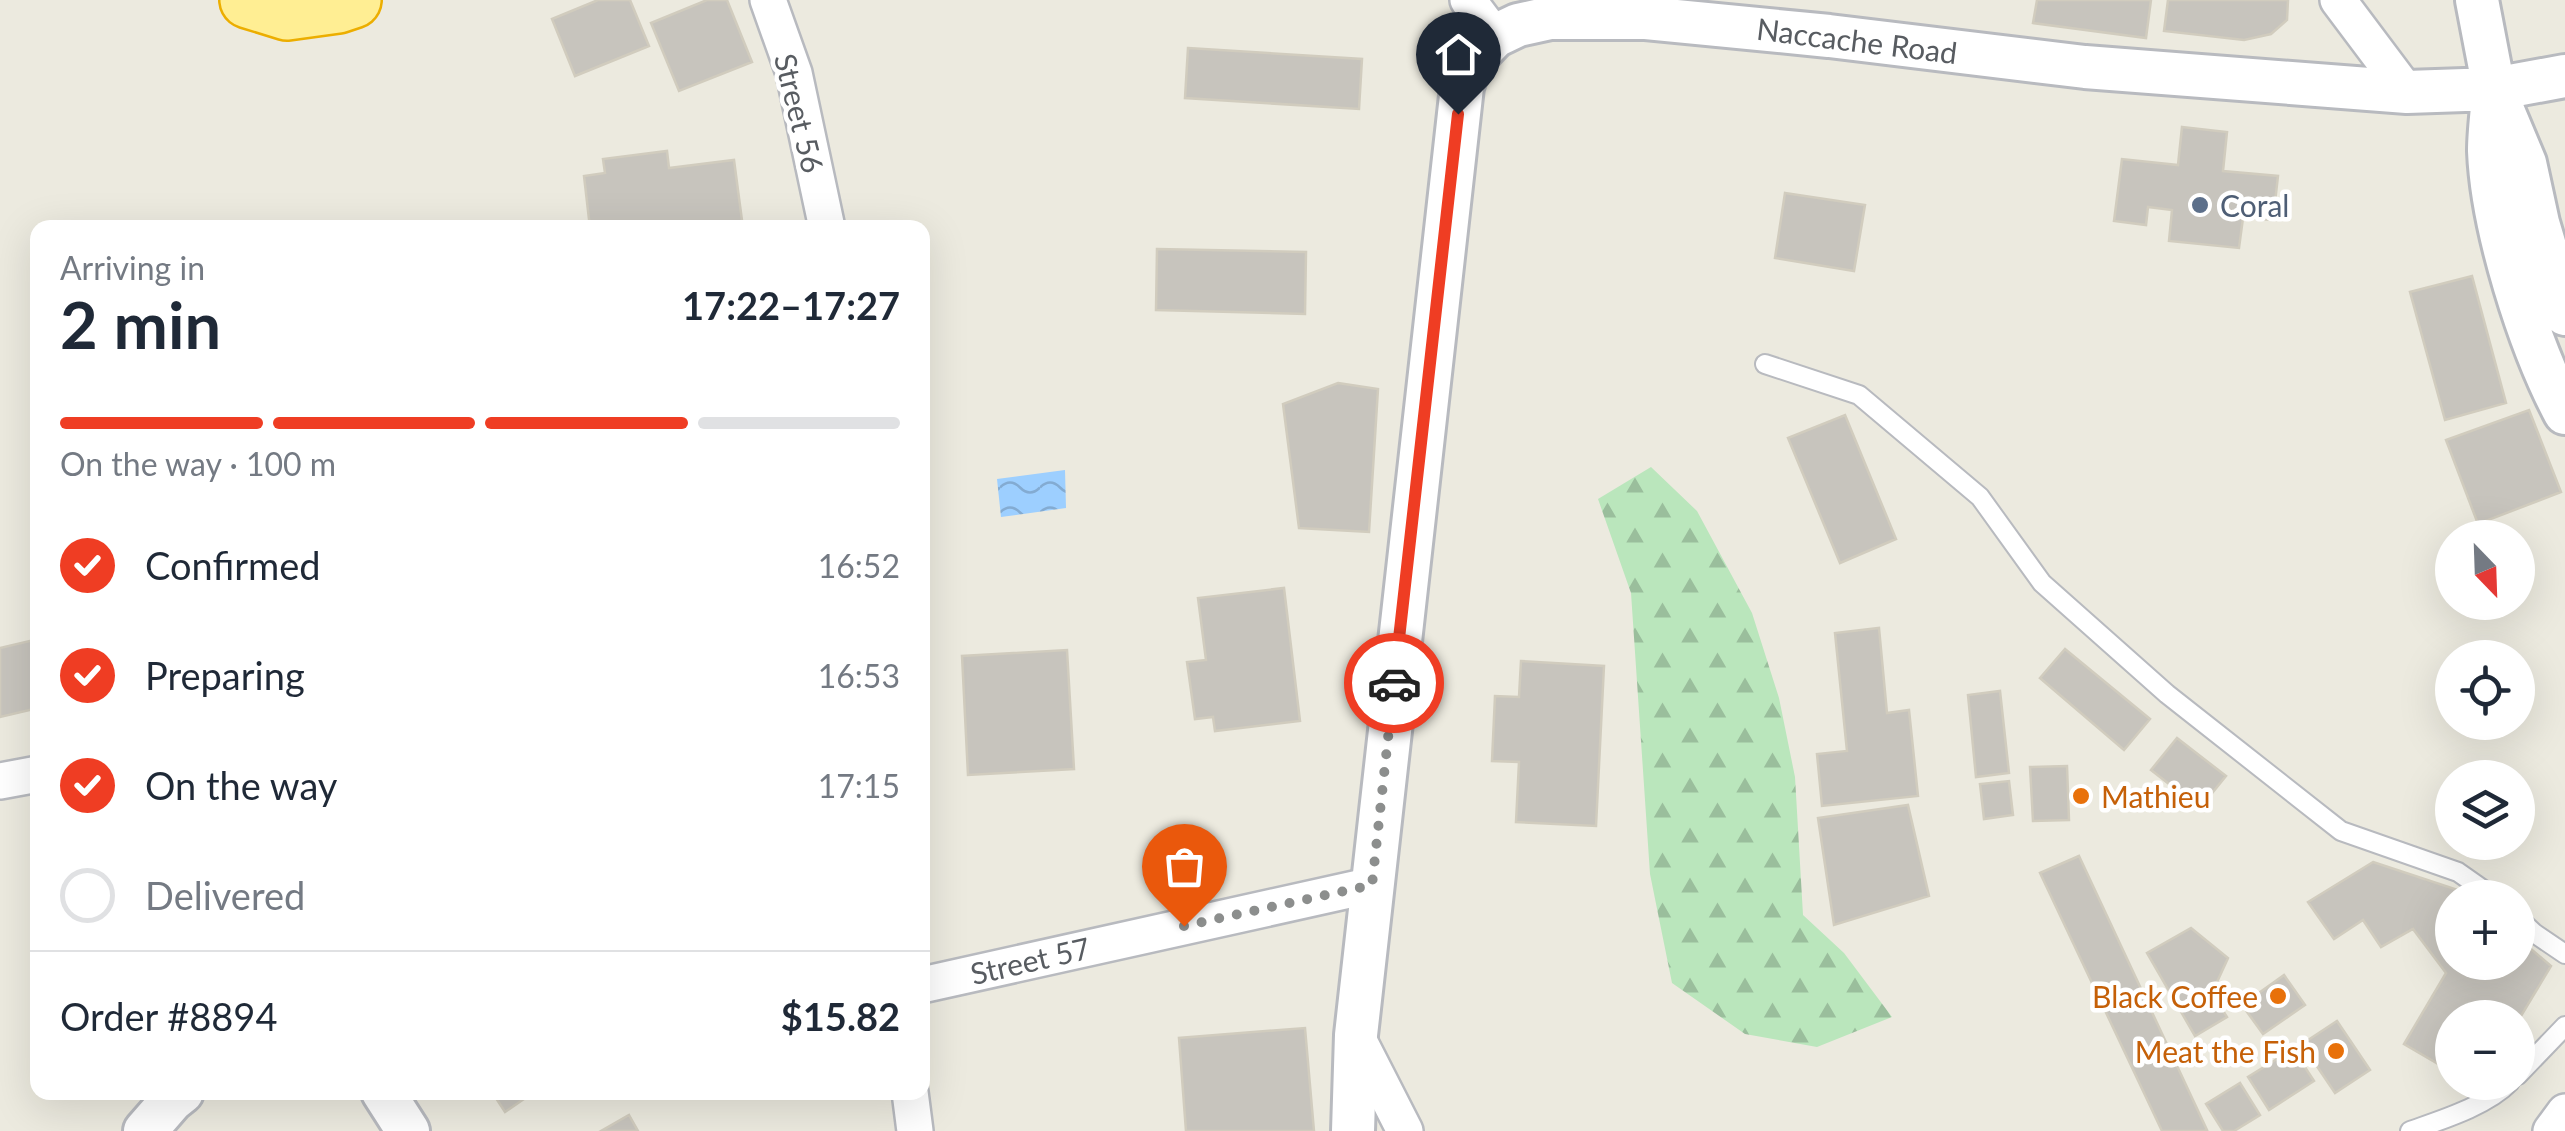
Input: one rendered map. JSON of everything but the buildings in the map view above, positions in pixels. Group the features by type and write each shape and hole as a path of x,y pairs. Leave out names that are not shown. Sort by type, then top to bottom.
{"highway":[{"path":"248,0 287,12 352,0"}],"street":[{"name":"Street 56","path":"768,0 794,73 826,220"},
{"path":"1353,1131 1356,1035 1462,88 1470,62 1494,36 1468,0"},
{"path":"2338,0 2407,92"},
{"path":"2477,0 2494,89 2525,163 2565,314"},
{"name":"Naccache Road","path":"1494,36 1518,25 1550,18 1646,18 2085,67 2407,92 2494,89 2565,76"},
{"path":"2494,89 2490,151 2499,221 2523,311 2565,413"},
{"path":"0,781 30,775"},
{"name":"Street 57","path":"930,983 1372,885"},
{"path":"1356,1035 1405,1131"},
{"path":"146,1131 175,1100"},
{"path":"388,1100 408,1131"},
{"path":"911,1100 915,1131"},
{"path":"2550,1131 2565,1112"}],"lane":[{"path":"1764,364 1859,394 1980,497 2042,584 2167,694 2341,831 2458,872 2469,880"},
{"path":"2535,934 2565,954"},
{"path":"2535,1057 2565,1026"},
{"path":"2410,1131 2483,1100"}],"green space":[{"path":"1651,467 1697,511 1752,613 1779,698 1795,777 1803,915 1844,953 1892,1017 1817,1047 1745,1034 1672,983 1650,874 1631,593 1598,499"}],"water":[{"path":"1065,470 1066,508 1001,517 997,479"}],"way so far":[{"path":"1184,926 1372,885 1394,683"}],"place":[{"name":"Coral","path":"2200,205"},
{"name":"Mathieu","path":"2081,796"},
{"name":"Black Coffee","path":"2278,996"},
{"name":"Meat the Fish","path":"2336,1051"}],"route":[{"path":"1394,683 1458,114"}]}
